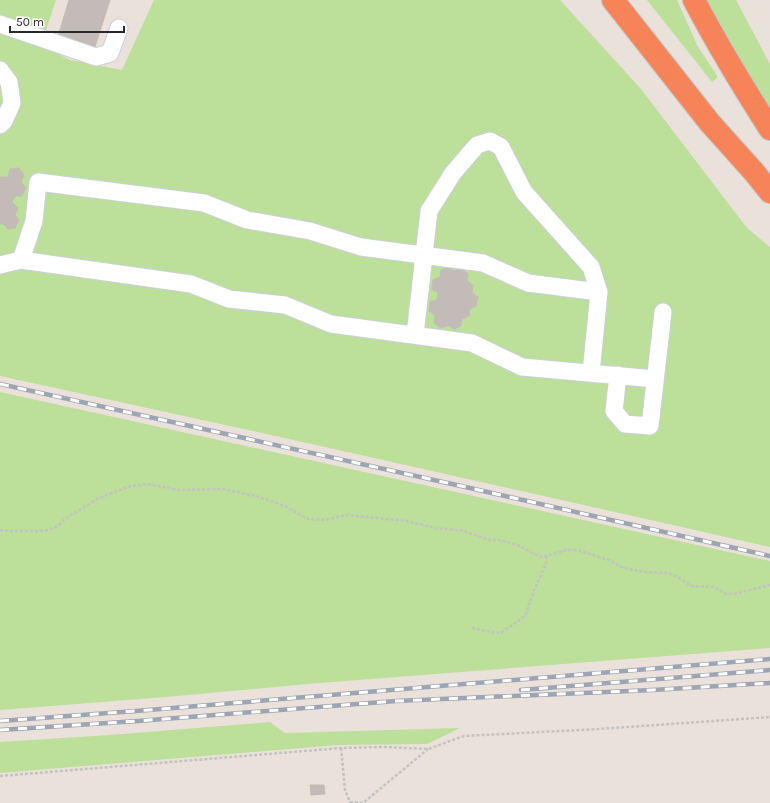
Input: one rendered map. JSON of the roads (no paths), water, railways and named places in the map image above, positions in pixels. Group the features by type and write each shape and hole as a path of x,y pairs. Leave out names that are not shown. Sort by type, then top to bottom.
{"highway":[{"path":"613,0 710,123 770,192"},
{"path":"694,0 741,84 770,129"}],"lane":[{"path":"0,24 96,57 110,53 119,28"},
{"path":"0,70 9,82 12,103 4,121 0,125"},
{"path":"415,335 429,211 452,173 477,145 490,141 501,147 524,192 591,267 599,292 591,373"},
{"path":"20,260 34,221 38,182 204,203 247,220 310,231 361,247 483,263 528,283 599,292"},
{"path":"0,265 20,260 191,284 229,299 285,305 331,324 472,343 522,367 655,379"},
{"path":"618,375 614,411 625,424 650,426 663,312"}],"railway":[{"path":"0,384 770,556"},
{"path":"0,721 770,659"},
{"path":"521,690 770,670"},
{"path":"0,730 396,701 653,690 770,683"}]}
